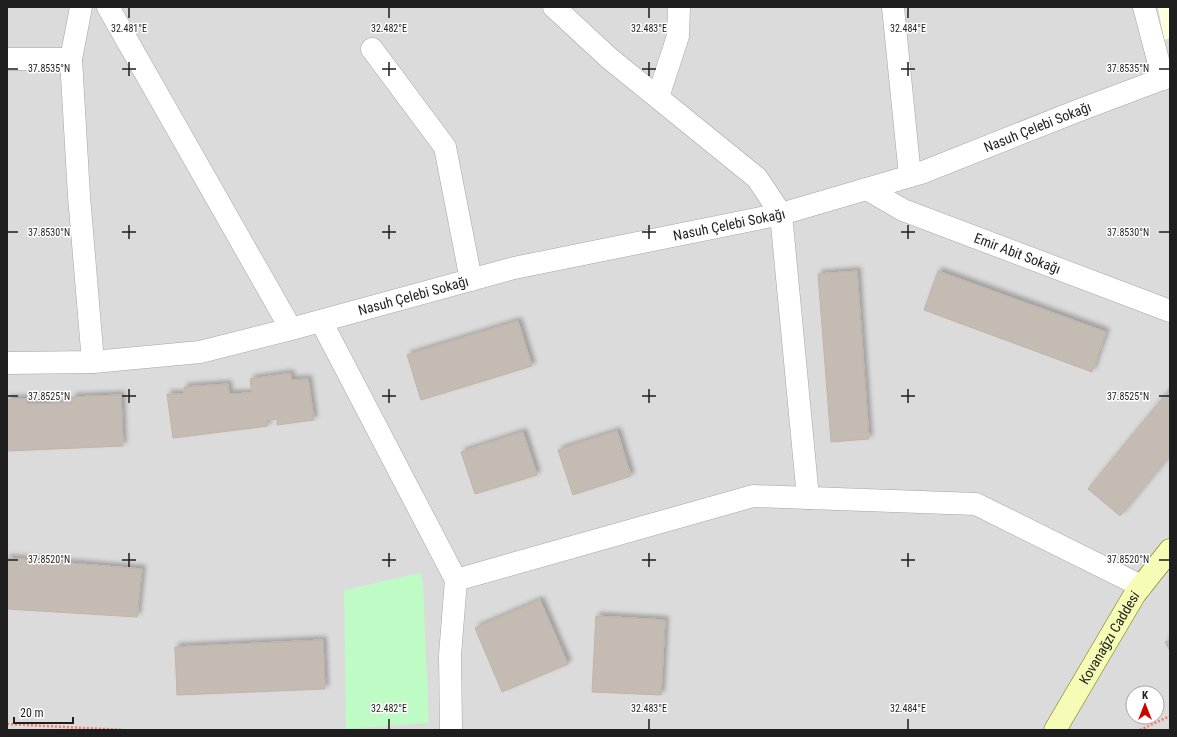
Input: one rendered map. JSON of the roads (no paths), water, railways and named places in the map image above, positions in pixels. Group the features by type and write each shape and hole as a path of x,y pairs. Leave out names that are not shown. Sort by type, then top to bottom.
{"street":[{"path":"81,7 71,59 79,196 93,362"},
{"path":"108,7 291,329"},
{"path":"554,7 609,58 758,178 781,214 808,498"},
{"path":"658,97 678,36 679,7"},
{"path":"893,7 910,176"},
{"path":"1144,7 1166,78"},
{"path":"372,49 445,147 471,280"},
{"path":"7,59 71,59"},
{"name":"Nasuh Çelebi Sokağı","path":"7,363 93,362 200,352 321,321 514,268 781,214 921,173 1077,111 1166,78"},
{"name":"Emir Abit Sokağı","path":"867,189 903,210 1170,311"},
{"path":"321,321 456,580 450,655 451,730"},
{"path":"456,580 753,496 976,504 1141,586"},
{"name":"Kovanağzı Caddesi","path":"1055,730 1135,594 1170,550"}]}
